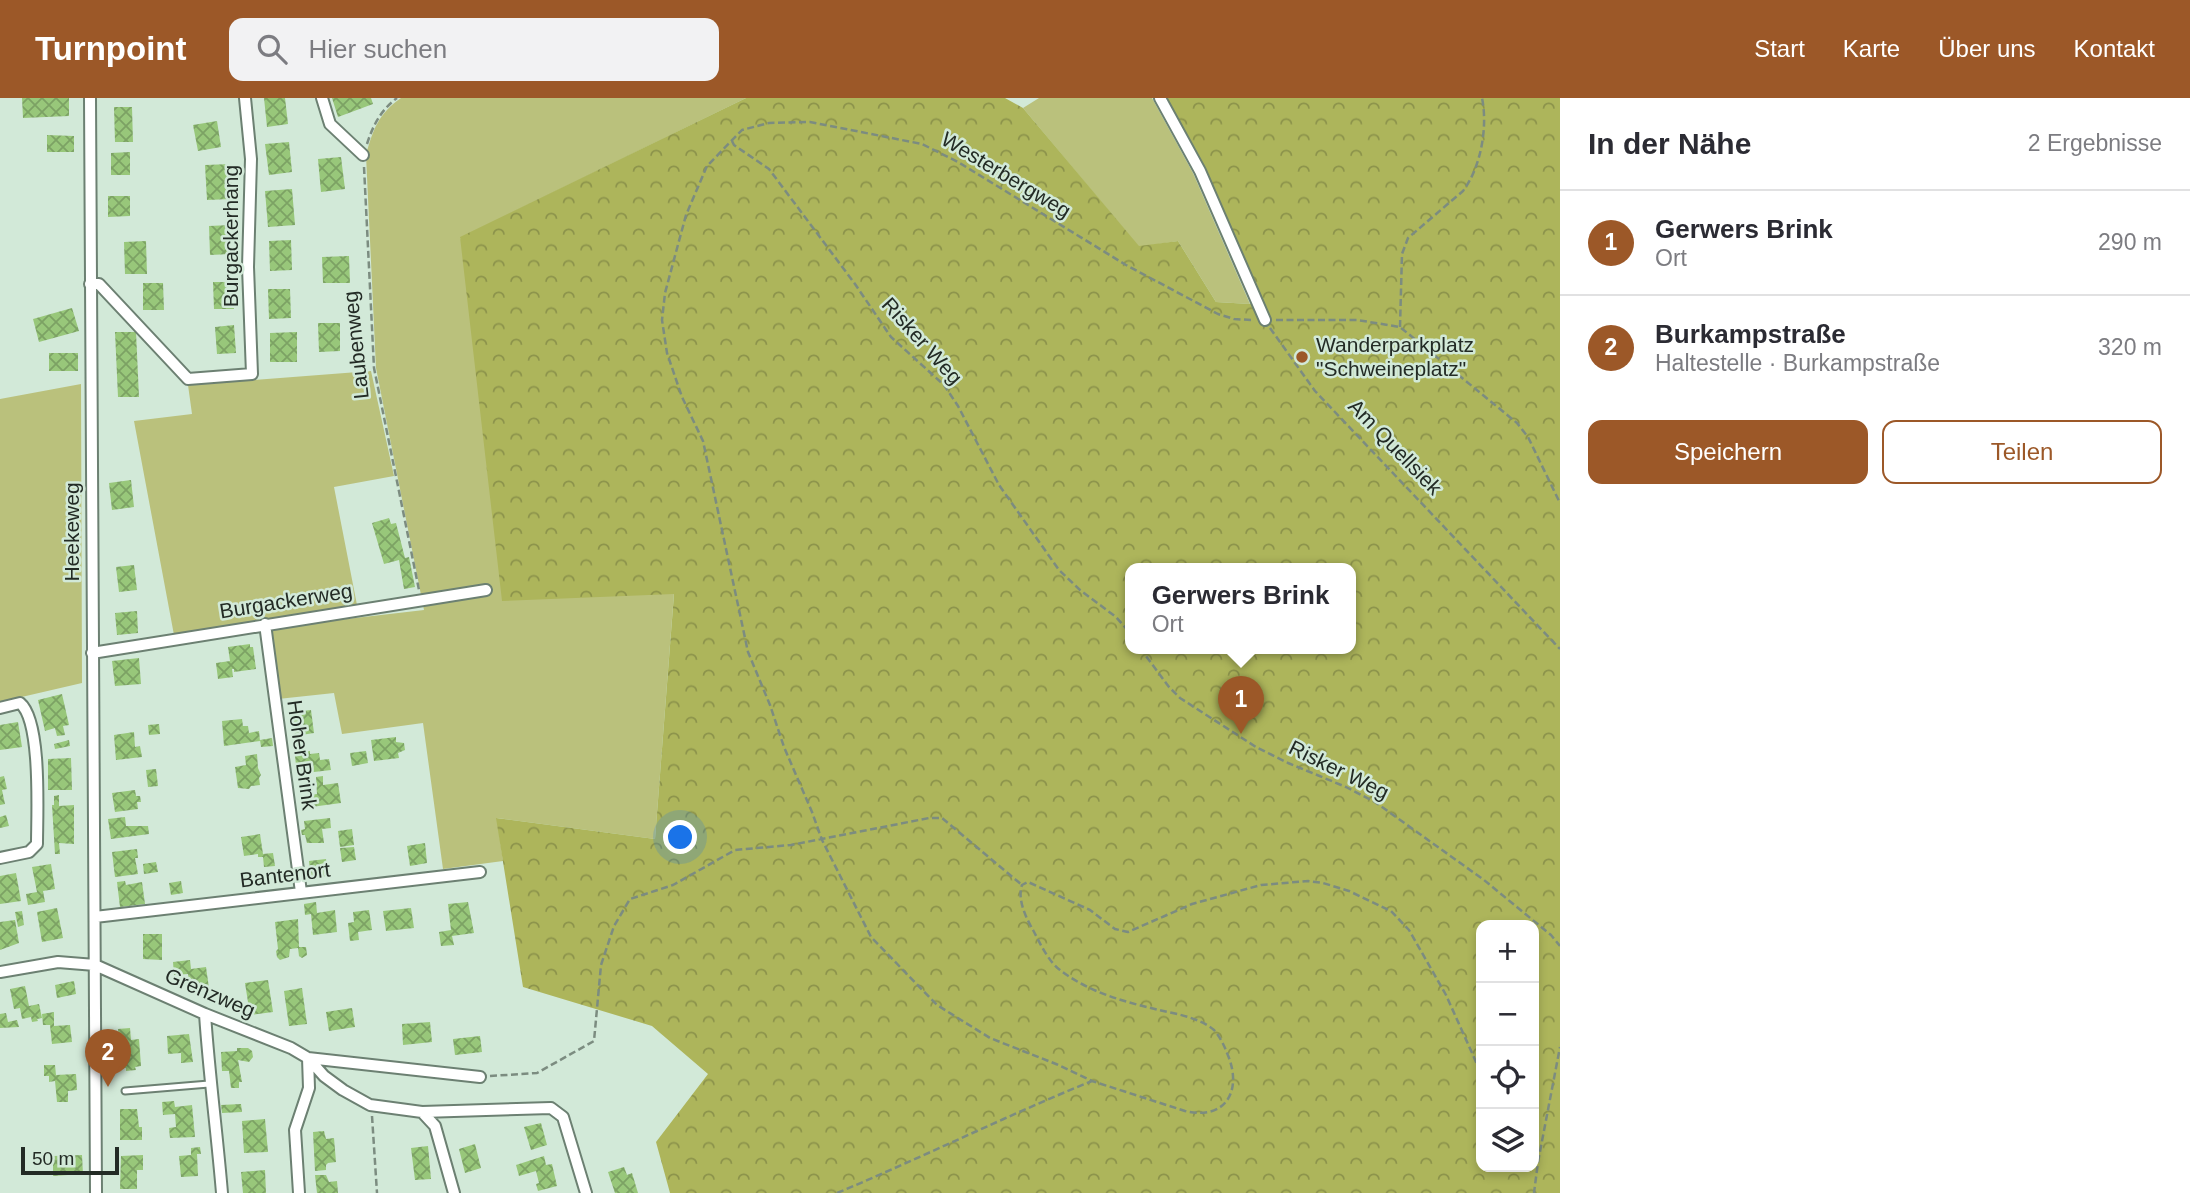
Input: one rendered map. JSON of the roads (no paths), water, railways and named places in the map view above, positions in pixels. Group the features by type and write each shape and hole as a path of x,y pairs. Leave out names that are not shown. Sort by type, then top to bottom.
{"street":[{"name":"Heekeweg","path":"90,98 96,1193"},
{"name":"Burgackerhang","path":"90,284 99,284 188,379 252,374 248,267 250,159 245,98"},
{"path":"322,98 330,124 363,155"},
{"path":"1160,98 1200,171 1265,320"},
{"name":"Burgackerweg","path":"92,653 486,590"},
{"name":"Hoher Brink","path":"265,624 301,892"},
{"path":"0,708 20,703 26,708 35,741 37,844 29,852 0,858"},
{"name":"Bantenort","path":"95,917 480,872"},
{"name":"Grenzweg","path":"0,972 58,962 95,965 205,1014 291,1048 308,1058 324,1076 370,1105 422,1112 551,1108 563,1117 586,1193"},
{"path":"205,1014 209,1084 218,1141 222,1193"},
{"path":"299,1193 295,1130 309,1088 308,1058"},
{"name":"Grenzweg","path":"308,1058 480,1077"},
{"path":"422,1112 435,1126 454,1193"}],"lane":[{"path":"125,1091 209,1084"}],"place":[{"name":"Wanderparkplatz \"Schweineplatz\"","path":"1302,357"},
{"name":"Gerwers Brink","path":"1241,734"},
{"name":"Burkampstraße","path":"108,1087"}]}
